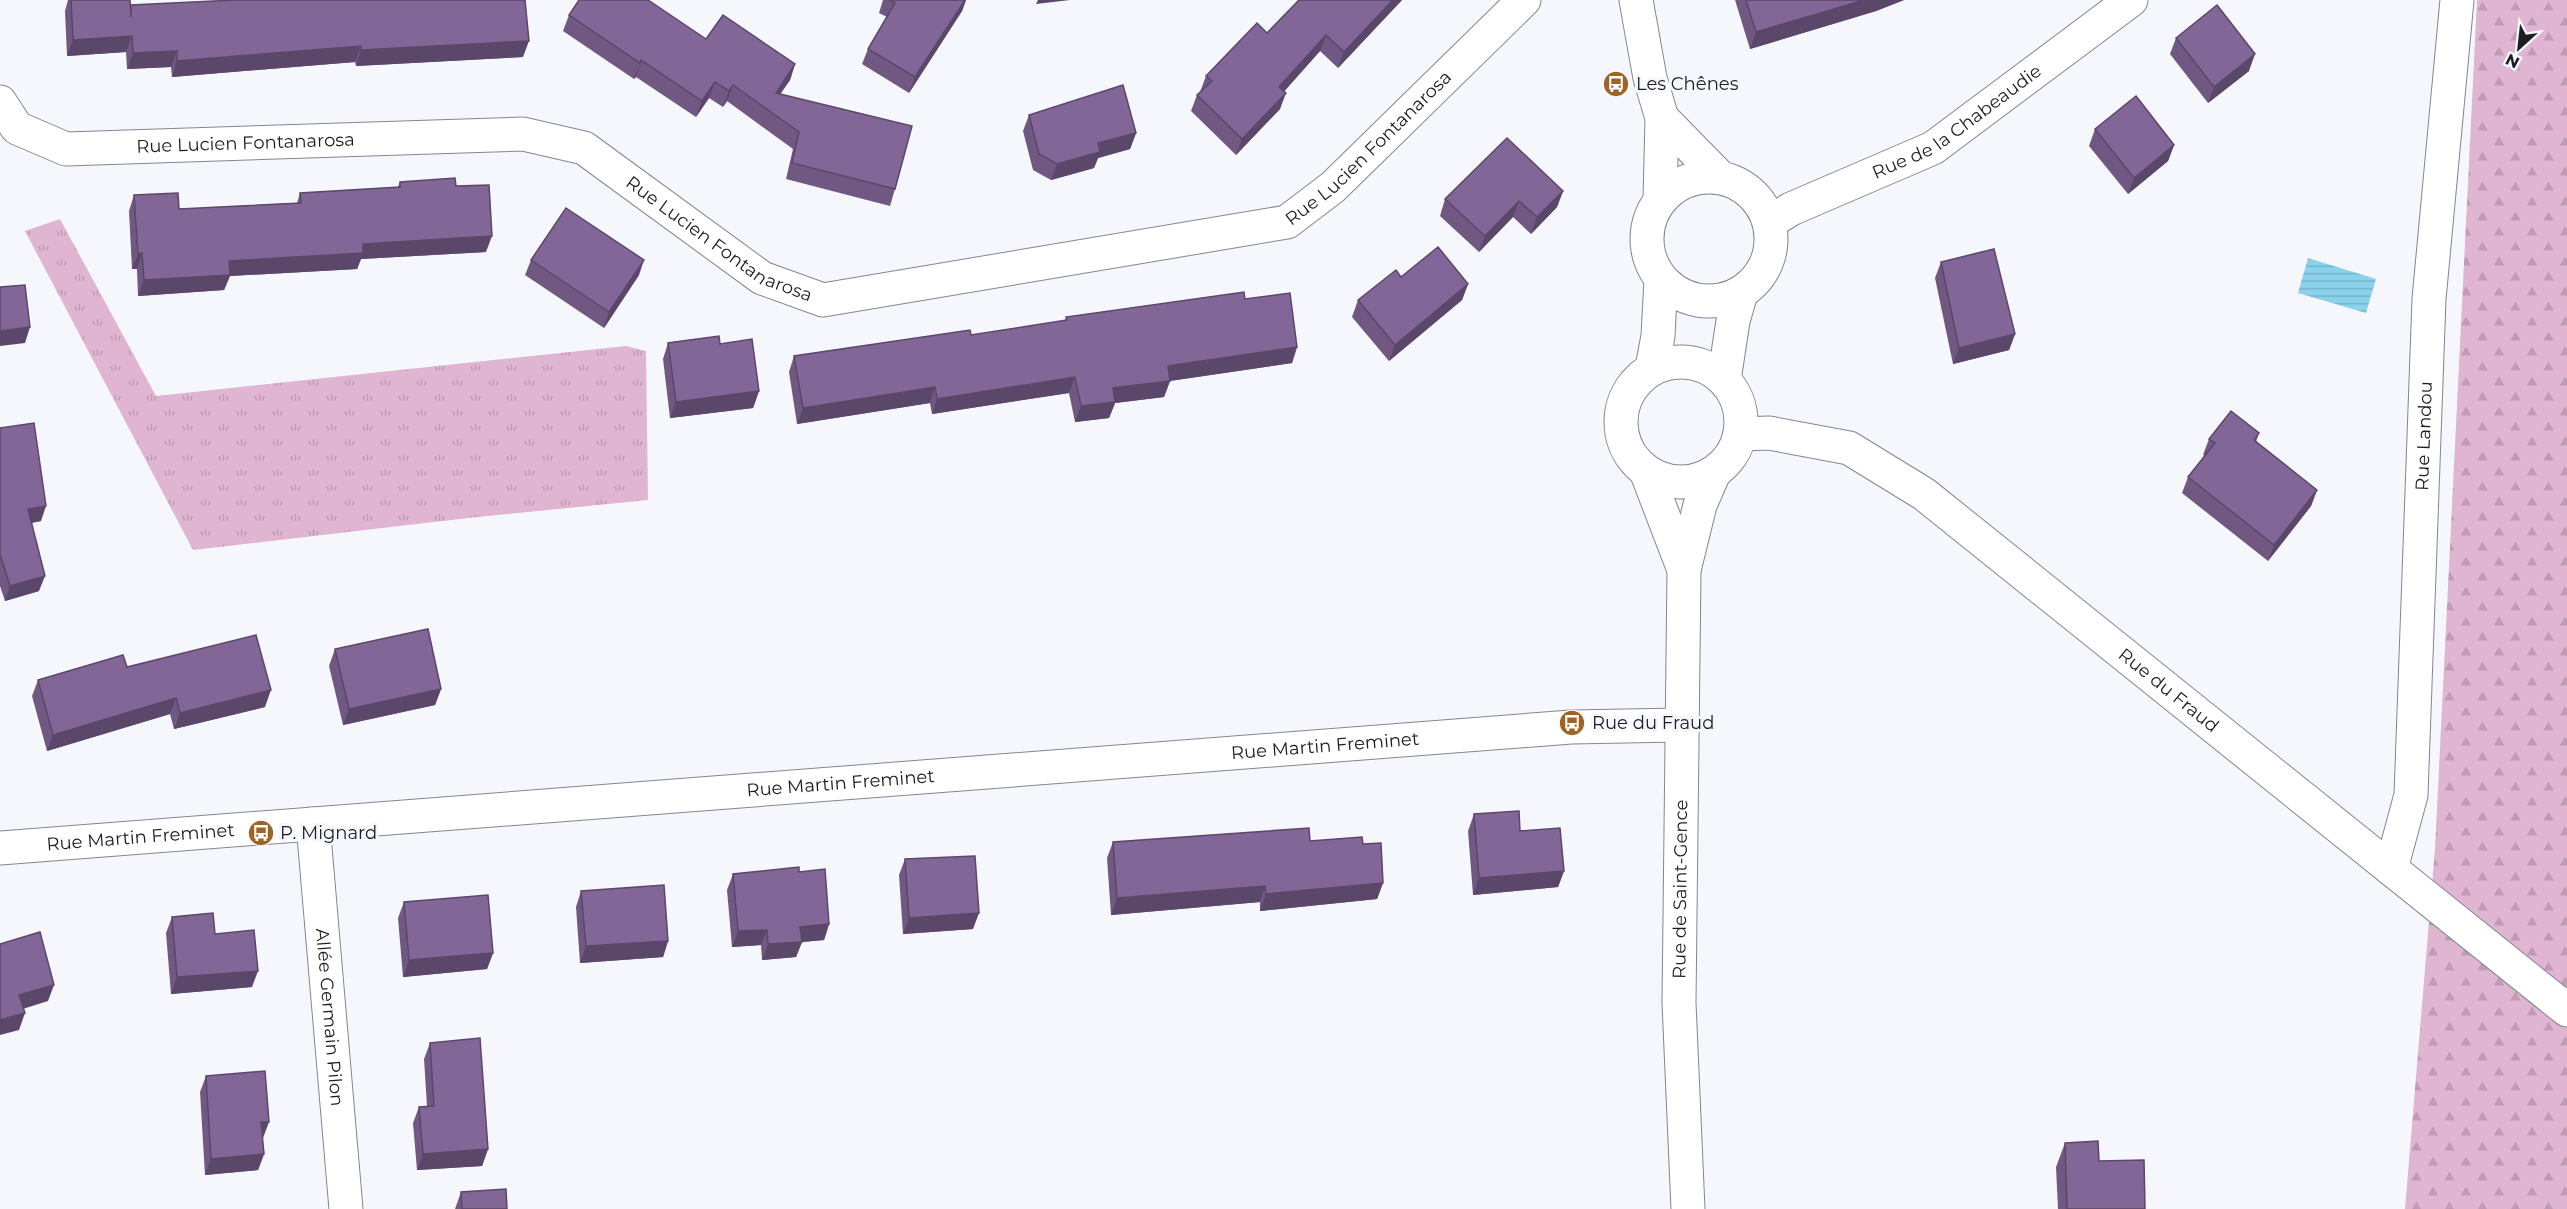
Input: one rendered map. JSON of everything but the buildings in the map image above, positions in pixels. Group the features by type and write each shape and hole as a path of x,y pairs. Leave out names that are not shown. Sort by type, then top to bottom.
{"street":[{"name":"Rue Lucien Fontanarosa","path":"8,115 66,149 523,134 584,148 762,279 823,300 1287,222 1333,187 1524,0"},
{"path":"1636,0 1650,78 1662,118 1660,199"},
{"name":"Rue de la Chabeaudie","path":"1770,222 1791,209 1933,148 2131,0"},
{"name":"Rue Landou","path":"2391,869 2411,795 2429,299 2457,0"},
{"path":"1662,118 1720,177"},
{"path":"1693,177 1720,177 1737,182 1762,206 1770,222 1771,243 1767,262 1757,279 1741,293 1721,300 1699,301 1678,294 1661,279 1650,261 1646,239 1649,218 1660,199 1681,182 1693,177"},
{"path":"1652,368 1661,279"},
{"path":"1724,380 1733,321 1741,293"},
{"path":"1671,362 1690,362 1708,368 1724,380 1735,395 1741,415 1740,434 1726,462 1714,473 1697,480 1679,483 1662,479 1646,471 1631,457 1622,438 1620,418 1625,398 1636,381 1652,368 1671,362"},
{"name":"Rue du Fraud","path":"1740,434 1768,433 1849,448 1924,494 2567,1010"},
{"name":"Rue de Saint-Gence","path":"1646,471 1684,570"},
{"name":"Rue de Saint-Gence","path":"1688,1209 1679,1003 1684,570 1700,505 1714,473"},
{"name":"Rue Martin Freminet","path":"0,848 1571,727 1681,725"},
{"name":"Allée Germain Pilon","path":"313,824 346,1209"}],"green space":[{"path":"2477,0 2567,0 2567,1209 2405,1209 2435,849"},
{"path":"60,219 156,396 626,346 646,351 648,500 193,550 25,231"}],"water":[{"path":"2308,258 2376,279 2366,313 2298,293"}],"place":[{"name":"Les Chênes","path":"1616,84"},
{"name":"Rue du Fraud","path":"1572,723"},
{"name":"P. Mignard","path":"261,833"}]}
